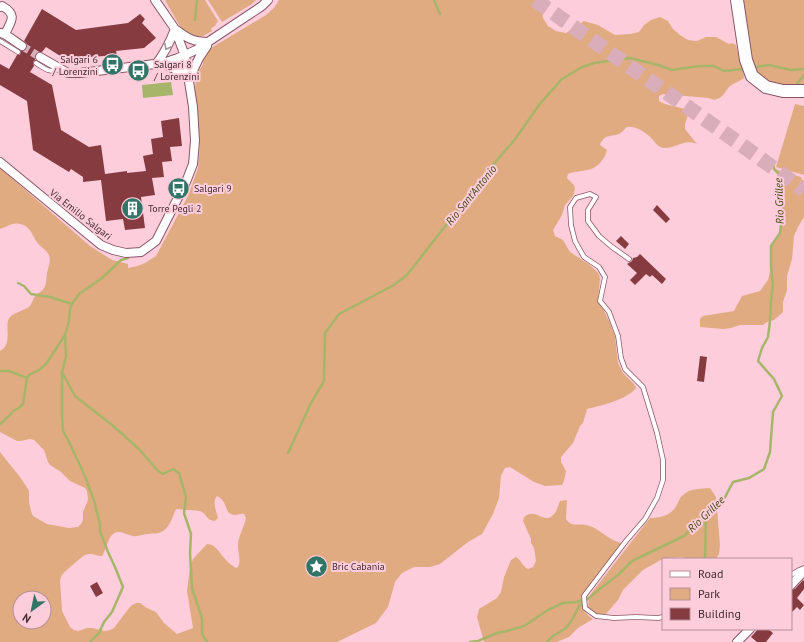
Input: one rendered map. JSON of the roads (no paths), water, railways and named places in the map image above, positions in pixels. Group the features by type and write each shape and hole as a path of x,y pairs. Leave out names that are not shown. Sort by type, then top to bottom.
{"street":[{"path":"155,0 175,29 192,40 209,42"},
{"path":"38,60 68,73 80,73 160,63 185,56 196,50 262,6 268,0"},
{"path":"737,0 746,60 752,76 766,87 783,91 804,91"},
{"path":"0,7 2,6 9,10 12,14 12,18 3,33 20,49"},
{"path":"160,63 175,29"},
{"name":"Via Emilio Salgari","path":"0,162 102,245 113,250 126,253 140,252 156,241 186,182 192,164 194,141 193,107 185,56 175,29"},
{"path":"160,63 178,71 189,80 199,58 209,42"},
{"path":"792,584 804,570"},
{"path":"737,642 749,630"}],"lane":[{"path":"0,40 20,49"},
{"path":"629,259 612,248 599,236 588,221 588,210 596,198 590,194 576,198 570,207 571,224 576,241 584,257 599,267 605,277 600,301 609,312 618,336 621,358 626,369 643,387 658,433 663,460 663,480 657,498 645,519 626,541 584,596 585,608 596,616 614,618 662,617"},
{"path":"792,574 799,570 804,570"}],"waterway":[{"path":"195,20 197,0"},
{"path":"434,0 440,14"},
{"name":"Rio Sant'Antonio","path":"288,453 310,405 324,381 325,333 339,314 394,285 407,275 492,166 516,138 539,105 562,79 582,67 594,63 630,58 672,70 699,66 714,66 724,71 742,69"},
{"name":"Rio Sant'Antonio","path":"756,67 769,65 791,70 804,69"},
{"name":"Rio Grillee","path":"796,85 804,75"},
{"name":"Rio Grillee","path":"547,642 553,636 566,628 579,606 618,575 632,561 684,536 711,509 723,501 733,482 749,478 764,469 770,452 773,412 782,396 774,379 758,361 762,348 768,337 770,321 773,284 771,246 780,233 782,217 779,174 774,169 773,163"},
{"path":"0,424 13,411 23,404 27,378 29,375 39,370 46,364 65,335 69,321 70,309 79,294 102,278 121,260 128,258"},
{"path":"18,283 24,286 31,294 50,297 72,304"},
{"path":"65,335 66,357 62,372 63,431 85,476 94,501 100,524 100,531 123,587 112,612 104,622 99,633 90,642"},
{"path":"0,371 9,371 27,378"},
{"path":"62,372 75,396 112,425 139,449 158,471 163,474 173,469 179,473 186,497 184,513 191,534 190,553 192,588 202,618 202,634 207,642"},
{"path":"705,558 706,514"},
{"path":"470,642 478,641 497,633 524,626 548,610 563,603 577,602 584,599"}],"tunnel":[{"path":"535,0 804,190"},
{"path":"22,46 40,57"}],"place":[{"name":"Salgari 6 / Lorenzini","path":"113,65"},
{"name":"Salgari 8 / Lorenzini","path":"138,70"},
{"name":"Salgari 9","path":"179,188"},
{"name":"Torre Pegli 2","path":"132,208"},
{"name":"Bric Cabania","path":"317,566"}]}
